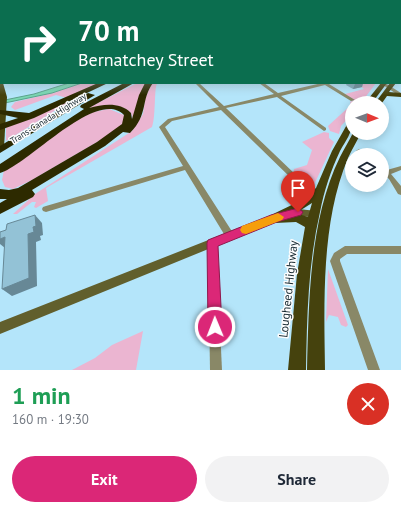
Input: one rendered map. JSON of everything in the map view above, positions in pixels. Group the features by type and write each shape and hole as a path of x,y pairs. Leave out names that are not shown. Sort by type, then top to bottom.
{"highway":[{"path":"0,127 44,110 102,84"},
{"name":"Trans-Canada Highway","path":"0,145 113,84"},
{"name":"Trans-Canada Highway","path":"0,160 73,113 128,84"},
{"path":"0,219 24,198 129,130 140,115 143,93 148,84"},
{"path":"0,169 84,112 111,107 123,110 128,115 127,125 101,144 22,191 8,196 0,194"},
{"path":"3,110 18,116 44,110"},
{"path":"0,209 24,198"}],"main road":[{"path":"388,84 385,94 401,95"},
{"path":"388,84 401,95"},
{"path":"375,96 388,84"},
{"path":"0,145 0,127 3,110 2,88"},
{"name":"Lougheed Highway","path":"297,370 300,303 318,216 320,192 335,152 345,135"},
{"name":"Lougheed Highway","path":"316,370 317,308 321,255 318,216 337,178 349,144 352,140"},
{"path":"0,328 275,218 302,205 320,192"},
{"path":"275,218 318,216"}],"street":[{"path":"198,84 294,177"},
{"path":"262,84 324,129"},
{"path":"230,236 162,127 164,123 170,120 322,84"},
{"path":"328,84 347,96"},
{"path":"46,208 188,167"},
{"path":"389,171 401,168"},
{"path":"389,178 401,192"},
{"path":"212,243 216,370"},
{"path":"374,370 336,269 335,262 337,256 345,250 401,250"}],"shaded area":[{"path":"66,84 79,84 52,93 0,104 0,101 34,94"},
{"path":"79,84 98,84 67,98 56,95 15,110 11,107 15,102 53,93"},
{"path":"135,84 146,84 133,119 131,113 120,107 108,106 84,110"},
{"path":"151,84 157,84 152,127 46,188 48,201 36,208 34,207 36,202 32,202 17,214 13,214 35,194 132,131 143,114 145,99"},
{"path":"358,84 375,84 366,96 348,96 345,94 364,89"},
{"path":"69,102 6,141 6,127"},
{"path":"109,109 124,115 125,121 118,130 32,180 13,189 5,187 2,180 4,170 79,118 93,112"},
{"path":"345,110 345,122 341,126 339,134 330,131 328,126"},
{"path":"324,132 329,133 329,138 334,142 313,187 306,195 304,176 294,171 294,169 307,165 312,150 302,142"},
{"path":"328,269 348,325 346,327 341,325 338,317 329,315 326,322"},
{"path":"143,331 136,370 72,370 95,358 112,345"}],"building":[{"path":"35,215 36,226 33,227 34,232 28,234 29,278 2,289 5,237 0,239 0,232 6,230 7,224"}],"slow traffic":[{"path":"246,230 278,217"}],"route":[{"path":"215,327 212,243 275,218 298,212"}]}
